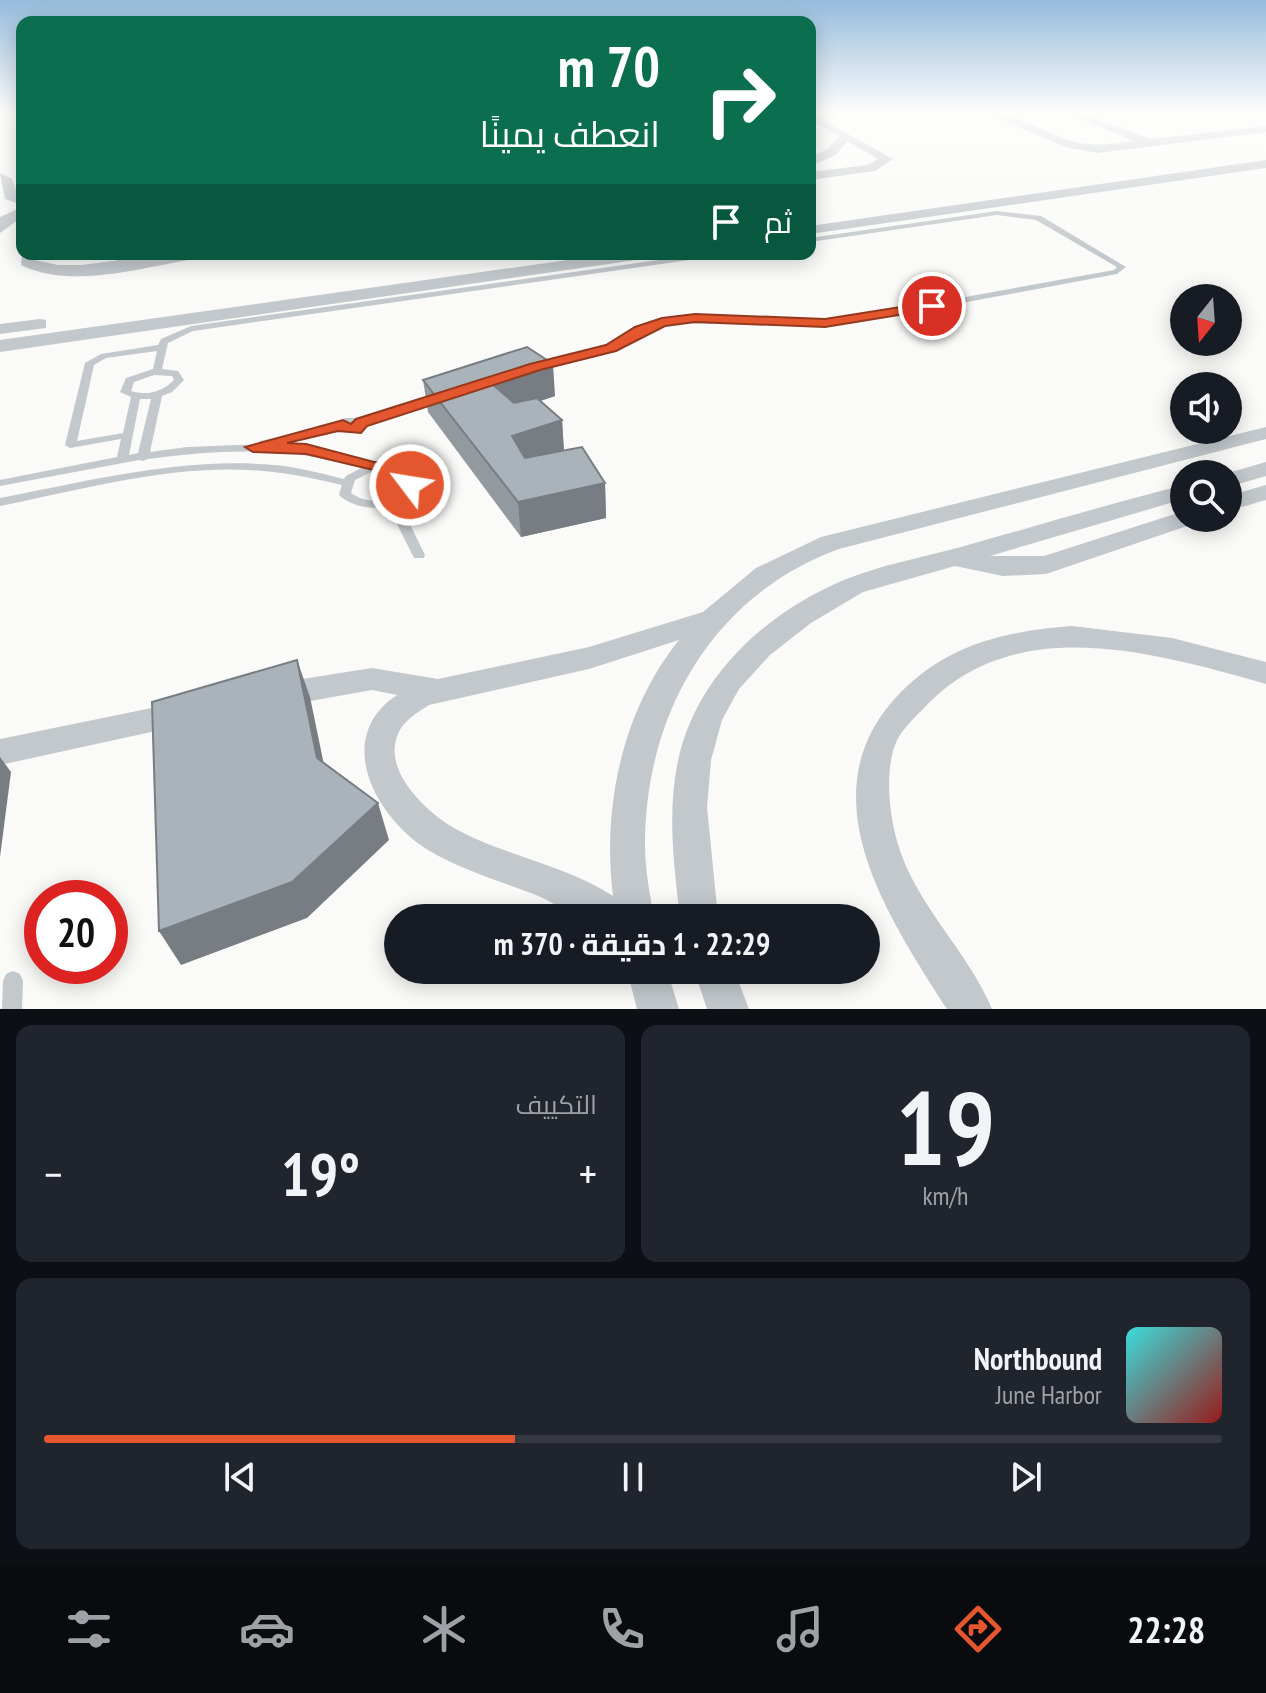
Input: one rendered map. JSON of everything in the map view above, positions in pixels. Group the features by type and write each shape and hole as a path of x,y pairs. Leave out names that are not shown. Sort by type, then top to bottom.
{"street":[{"path":"816,175 886,163 886,160"},
{"path":"816,216 1222,160"},
{"path":"816,229 1266,164"},
{"path":"0,177 7,182 12,199 16,200"},
{"path":"0,229 4,221 16,214"},
{"path":"28,260 32,267 57,270 143,260"},
{"path":"6,337 507,260"},
{"path":"6,337 597,260"},
{"path":"633,904 627,846 634,769 654,704 684,650 707,622 767,573 817,547 872,530 1266,433"},
{"path":"1242,476 1266,469"},
{"path":"1242,500 1266,492"},
{"path":"697,904 688,850 690,780 704,721 729,679 765,639 807,609 854,586 1170,496"},
{"path":"951,557 1003,567 1046,565 1170,524"},
{"path":"592,904 566,888 441,839 398,799 378,766 376,754 381,732 397,710 435,690 589,658 707,622"},
{"path":"971,1009 901,898 879,839 874,785 881,739 911,697 950,666 998,646 1065,635 1140,640 1266,673"},
{"path":"255,699 359,680 435,690"},
{"path":"0,752 210,708"},
{"path":"651,984 658,1009"},
{"path":"719,984 728,1009"}],"lane":[{"path":"525,370 606,350 640,330 671,320 811,323 855,320 1117,272 1122,267 1038,218 1018,213 997,213 816,239"},
{"path":"157,371 162,347 172,335 191,329 675,260"},
{"path":"128,435 70,445 90,363 104,356 162,347"},
{"path":"157,371 175,373 179,380 172,388 157,395 136,396 125,392 126,384 137,376 157,371"},
{"path":"253,447 343,425 349,420 361,422 451,394"},
{"path":"143,458 157,395"},
{"path":"122,461 136,396"},
{"path":"346,483 271,466 169,472 0,502 3,482 173,453 253,447 306,449 374,468 401,470 410,479 407,491 392,501 373,505 355,503 345,494 346,483 357,474 374,468"},
{"path":"169,472 173,453"},
{"path":"104,483 107,463"},
{"path":"392,501 419,555"},
{"path":"12,1009 13,981"}],"building":[{"path":"527,347 553,364 492,384 514,403 537,398 562,420 512,436 525,458 582,447 605,483 518,502 423,380"},
{"path":"297,660 317,758 378,803 292,882 159,931 152,702"}],"route":[{"path":"410,485 407,474 393,467 374,468 306,449 253,447 313,430 343,425 345,429 355,429 362,425 361,422 535,367 611,348 640,330 662,322 695,318 825,323 932,306"}]}
